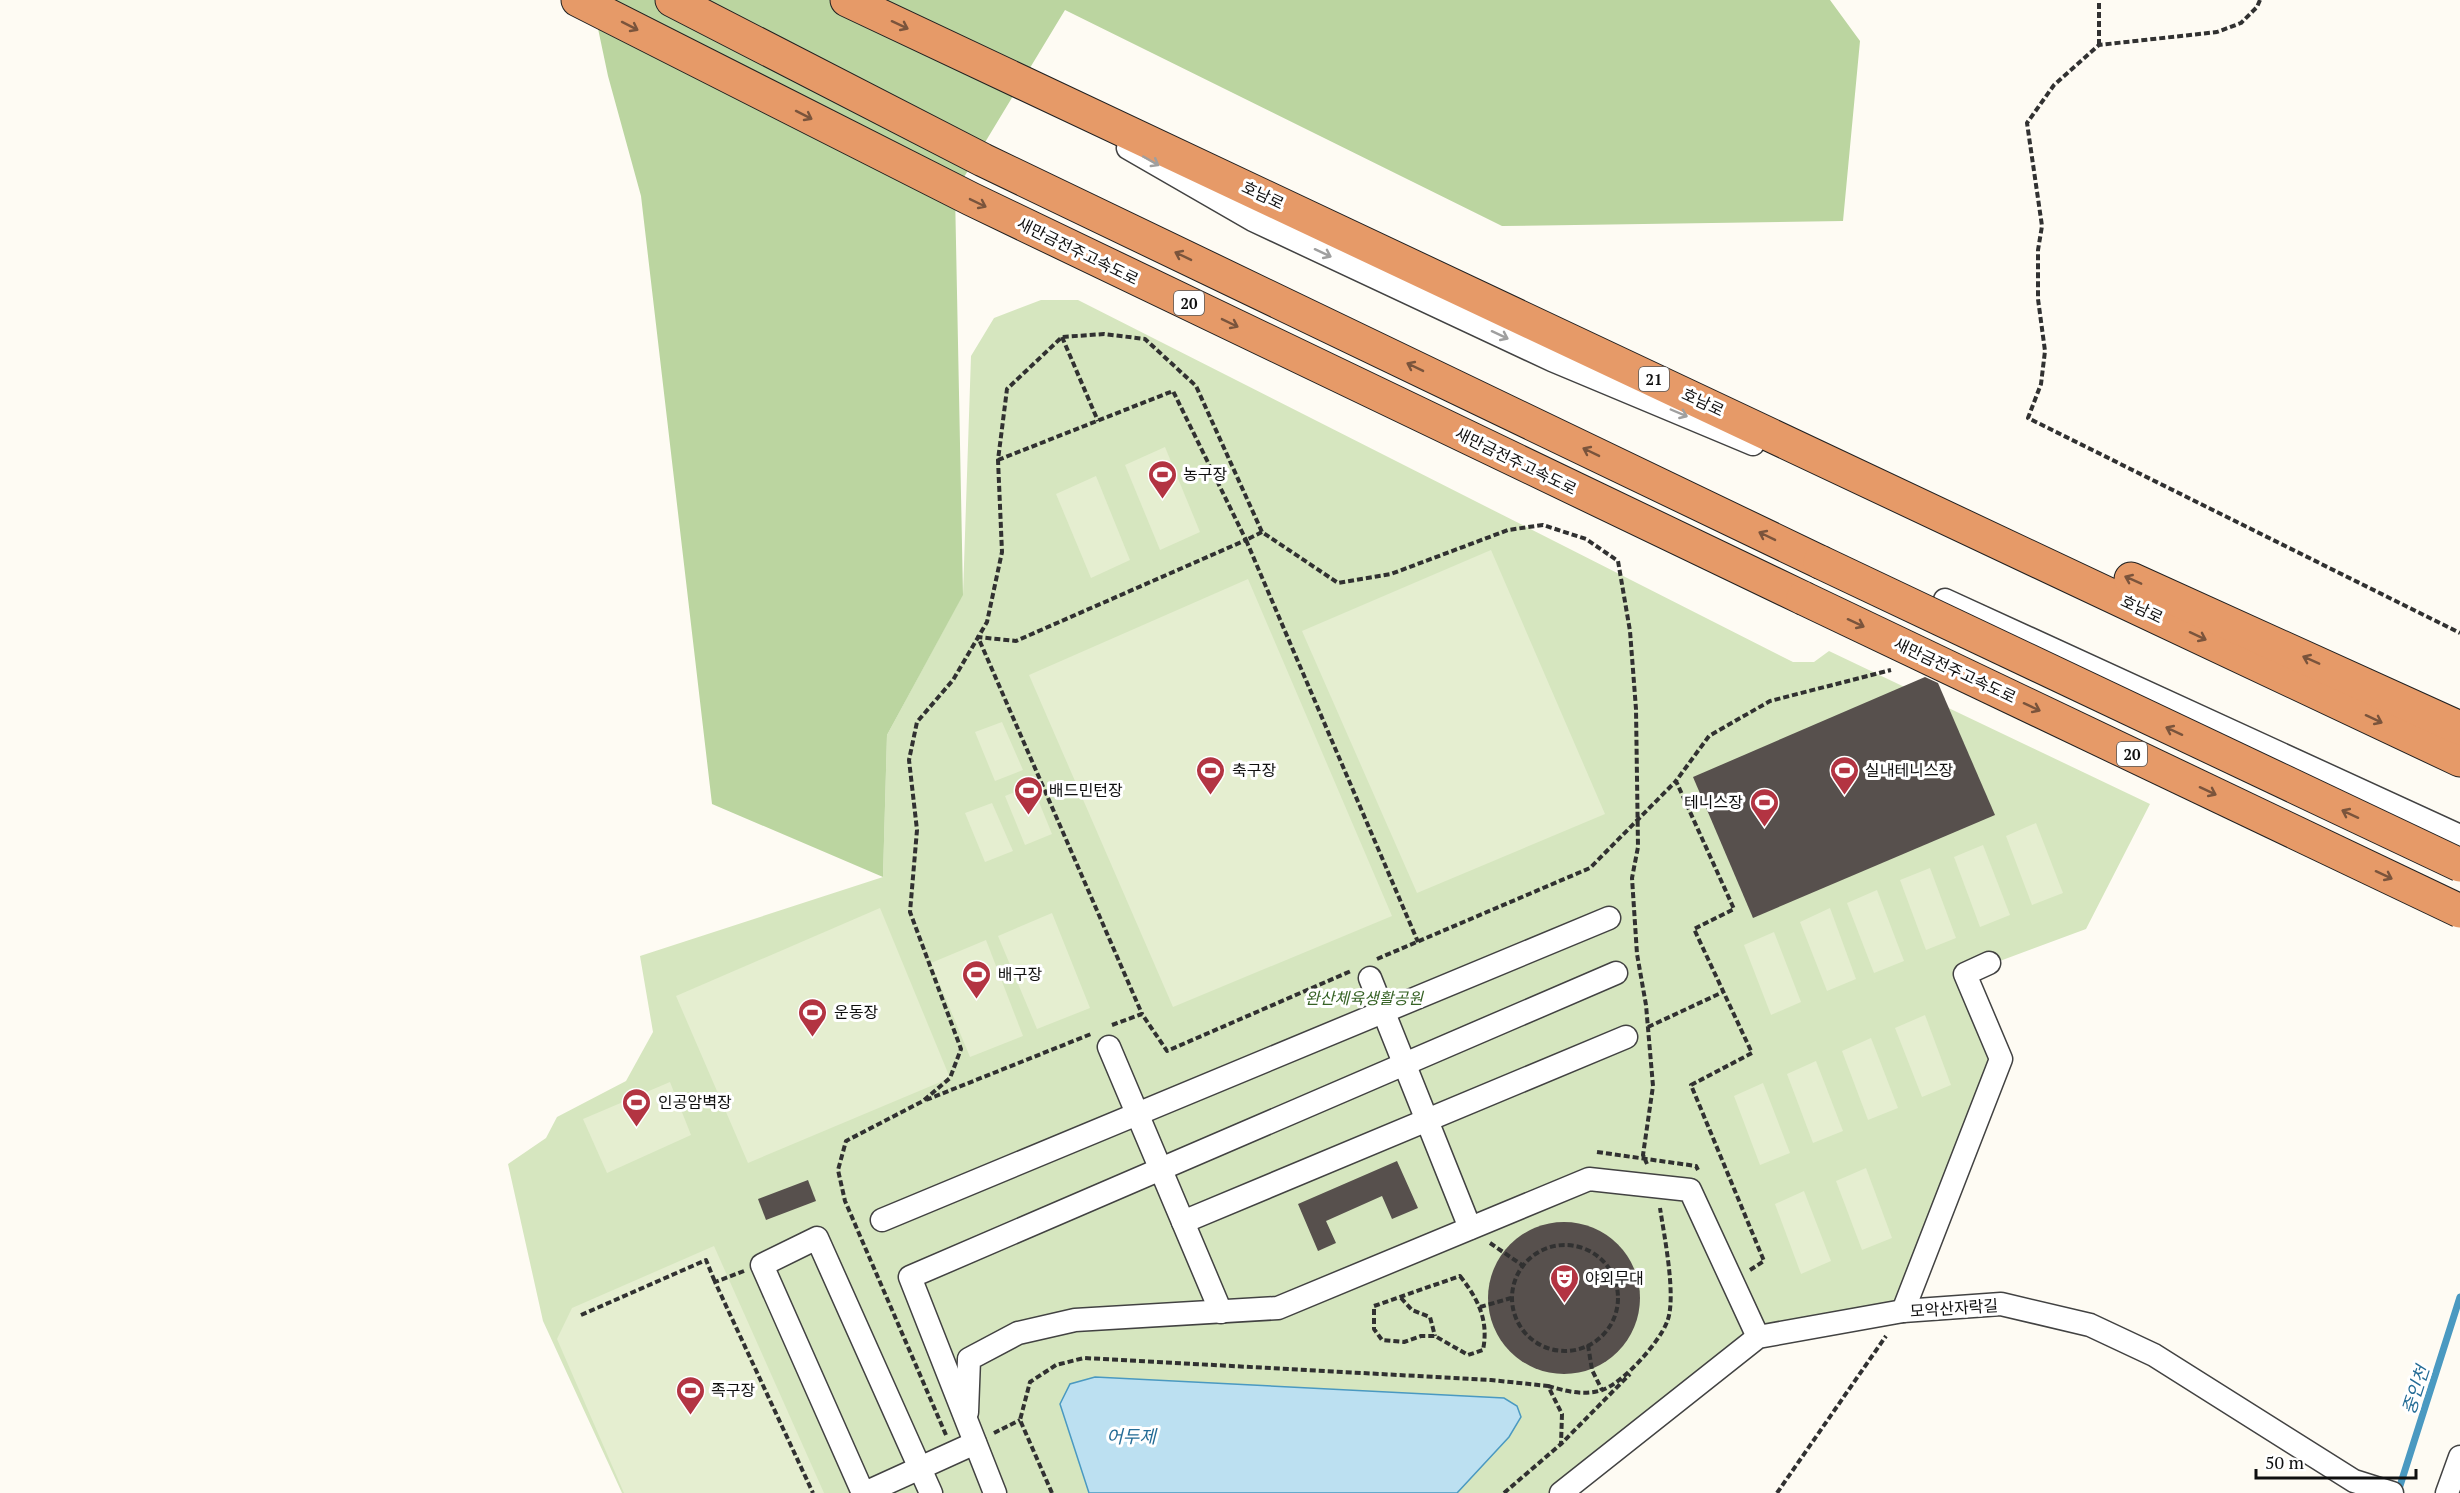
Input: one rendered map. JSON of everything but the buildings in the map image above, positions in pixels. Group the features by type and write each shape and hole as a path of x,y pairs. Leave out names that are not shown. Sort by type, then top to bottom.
{"highway":[{"name":"새만금전주고속도로","path":"578,0 971,199 2460,911"},
{"name":"20","path":"672,0 983,160 2460,866"},
{"name":"호남로","path":"847,0 2460,760"},
{"name":"호남로","path":"899,0 1847,452 2460,728"}],"street":[{"path":"1945,600 2460,836"},
{"path":"882,1220 1609,918"},
{"path":"1903,1311 2001,1059 1965,974 1989,963"},
{"path":"1366,970 1470,1228"},
{"path":"995,1493 910,1277 1616,974"},
{"path":"1105,1035 1221,1312"},
{"path":"1183,1222 1626,1037"},
{"path":"931,1493 920,1468 817,1238 762,1264 864,1493 920,1468 954,1453 971,1433 969,1359 1018,1334 1075,1320 1278,1308 1589,1179 1690,1190 1758,1337"},
{"name":"모악산자락길","path":"1561,1493 1758,1337 1903,1311 2001,1304 2090,1326 2154,1354 2354,1481 2386,1491"},
{"path":"2447,1493 2460,1457"}],"path":[{"path":"2099,0 2099,45"},
{"path":"2260,0 2257,7 2241,23 2217,32 2099,45 2054,86 2027,123 2042,226 2038,250 2038,299 2045,351 2041,384 2028,418 2460,633"},
{"path":"923,1101 950,1078 961,1049 910,912 917,830 909,760 917,722 953,680 987,622 1002,552 998,460 1007,389 1062,337 1104,334 1145,339 1172,361 1196,386 1262,532 1338,583 1391,573 1508,530 1543,525 1586,539 1618,561 1630,631 1634,676 1638,821 1633,889 1637,954 1646,1005 1653,1086 1644,1155 1656,1186 1671,1274 1668,1321 1636,1367 1561,1444 1504,1493"},
{"path":"1062,337 1098,421"},
{"path":"998,460 1173,391 1246,540 1418,942"},
{"path":"978,637 1016,641 1262,532"},
{"path":"978,637 1142,1014 1167,1051 1366,970 1418,942 1590,868 1676,782 1709,736 1770,700 1896,669"},
{"path":"1676,782 1734,909 1694,929 1752,1053 1691,1085 1764,1261 1747,1272 1751,1281"},
{"path":"1626,1037 1724,992"},
{"path":"954,1453 844,1201 837,1170 846,1141 923,1101 1105,1035 1142,1014"},
{"path":"1598,1152 1696,1166 1701,1176"},
{"path":"1470,1228 1522,1266"},
{"path":"1565,1244 1582,1247 1597,1254 1616,1281 1618,1298 1615,1316 1606,1332 1588,1345 1574,1350 1556,1351 1538,1344 1524,1333 1514,1317 1511,1298 1514,1280 1522,1266 1541,1250 1565,1244"},
{"path":"581,1315 706,1260 813,1493"},
{"path":"715,1282 762,1264"},
{"path":"1460,1276 1476,1296 1480,1307 1486,1336 1483,1350 1468,1355 1435,1336 1422,1336 1404,1342 1382,1340 1374,1329 1374,1306 1401,1298 1460,1276"},
{"path":"1401,1298 1412,1311 1430,1317 1435,1336"},
{"path":"1480,1307 1511,1298"},
{"path":"1777,1493 1903,1311"},
{"path":"1588,1345 1592,1370 1602,1390"},
{"path":"1052,1493 1020,1420 1030,1382 1056,1365 1084,1358 1479,1380 1548,1386 1575,1393 1602,1390 1636,1367"},
{"path":"1548,1386 1562,1414 1561,1444"},
{"path":"971,1433 1020,1420"}],"green space":[{"path":"592,0 1830,0 1860,41 1843,221 1502,226 1065,10 955,192 963,595 887,735 883,877 712,804 641,196 608,76"},
{"name":"완산체육생활공원","path":"1041,300 1078,300 1793,662 1814,662 1829,651 2150,804 2086,929 1965,974 2001,1059 1903,1311 1758,1337 1561,1493 622,1493 543,1321 508,1164 546,1138 557,1117 626,1081 653,1032 640,956 883,877 887,735 963,594 971,356 994,318"},
{"name":"농구장","path":"1165,447 1200,532 1160,550 1125,465"},
{"path":"1096,476 1130,560 1091,578 1056,494"},
{"path":"1491,550 1605,814 1417,893 1302,631"},
{"name":"축구장","path":"1248,579 1392,916 1173,1007 1029,675"},
{"name":"배드민턴장","path":"1002,722 1023,770 995,781 975,732"},
{"name":"배드민턴장","path":"1032,785 1052,834 1025,845 1005,796"},
{"path":"992,803 1013,851 985,862 965,813"},
{"path":"2036,823 2063,893 2032,905 2006,836"},
{"path":"1983,845 2010,915 1980,927 1954,857"},
{"path":"1930,868 1956,938 1926,950 1900,880"},
{"path":"1877,890 1904,961 1874,973 1847,903"},
{"name":"운동장","path":"880,908 950,1078 748,1163 676,996"},
{"path":"1830,908 1856,979 1827,991 1800,922"},
{"name":"배구장","path":"1052,913 1090,1008 1037,1029 998,936"},
{"path":"1774,932 1801,1002 1771,1015 1744,945"},
{"name":"배구장","path":"986,940 1023,1036 970,1057 931,963"},
{"path":"1925,1015 1951,1085 1922,1097 1895,1028"},
{"path":"1871,1038 1898,1108 1868,1120 1842,1051"},
{"path":"1816,1061 1843,1131 1813,1143 1787,1074"},
{"name":"인공암벽장","path":"670,1082 691,1135 607,1173 583,1119"},
{"path":"1763,1083 1790,1153 1760,1165 1734,1096"},
{"path":"1866,1168 1892,1238 1862,1250 1836,1181"},
{"path":"1804,1191 1831,1261 1801,1274 1775,1204"},
{"name":"족구장","path":"714,1246 824,1493 624,1493 557,1339 572,1308"}],"water":[{"name":"어두제","path":"1095,1377 1504,1398 1517,1406 1521,1417 1509,1437 1457,1493 1089,1493 1060,1404 1070,1384"}],"waterway":[{"name":"중인천","path":"2398,1492 2460,1297"}],"place":[{"name":"농구장","path":"1162,500"},
{"name":"축구장","path":"1211,796"},
{"name":"실내테니스장","path":"1844,796"},
{"name":"배드민턴장","path":"1028,816"},
{"name":"테니스장","path":"1764,828"},
{"name":"배구장","path":"977,1000"},
{"name":"운동장","path":"813,1038"},
{"name":"인공암벽장","path":"637,1128"},
{"name":"야외무대","path":"1564,1304"},
{"name":"족구장","path":"690,1416"}]}
